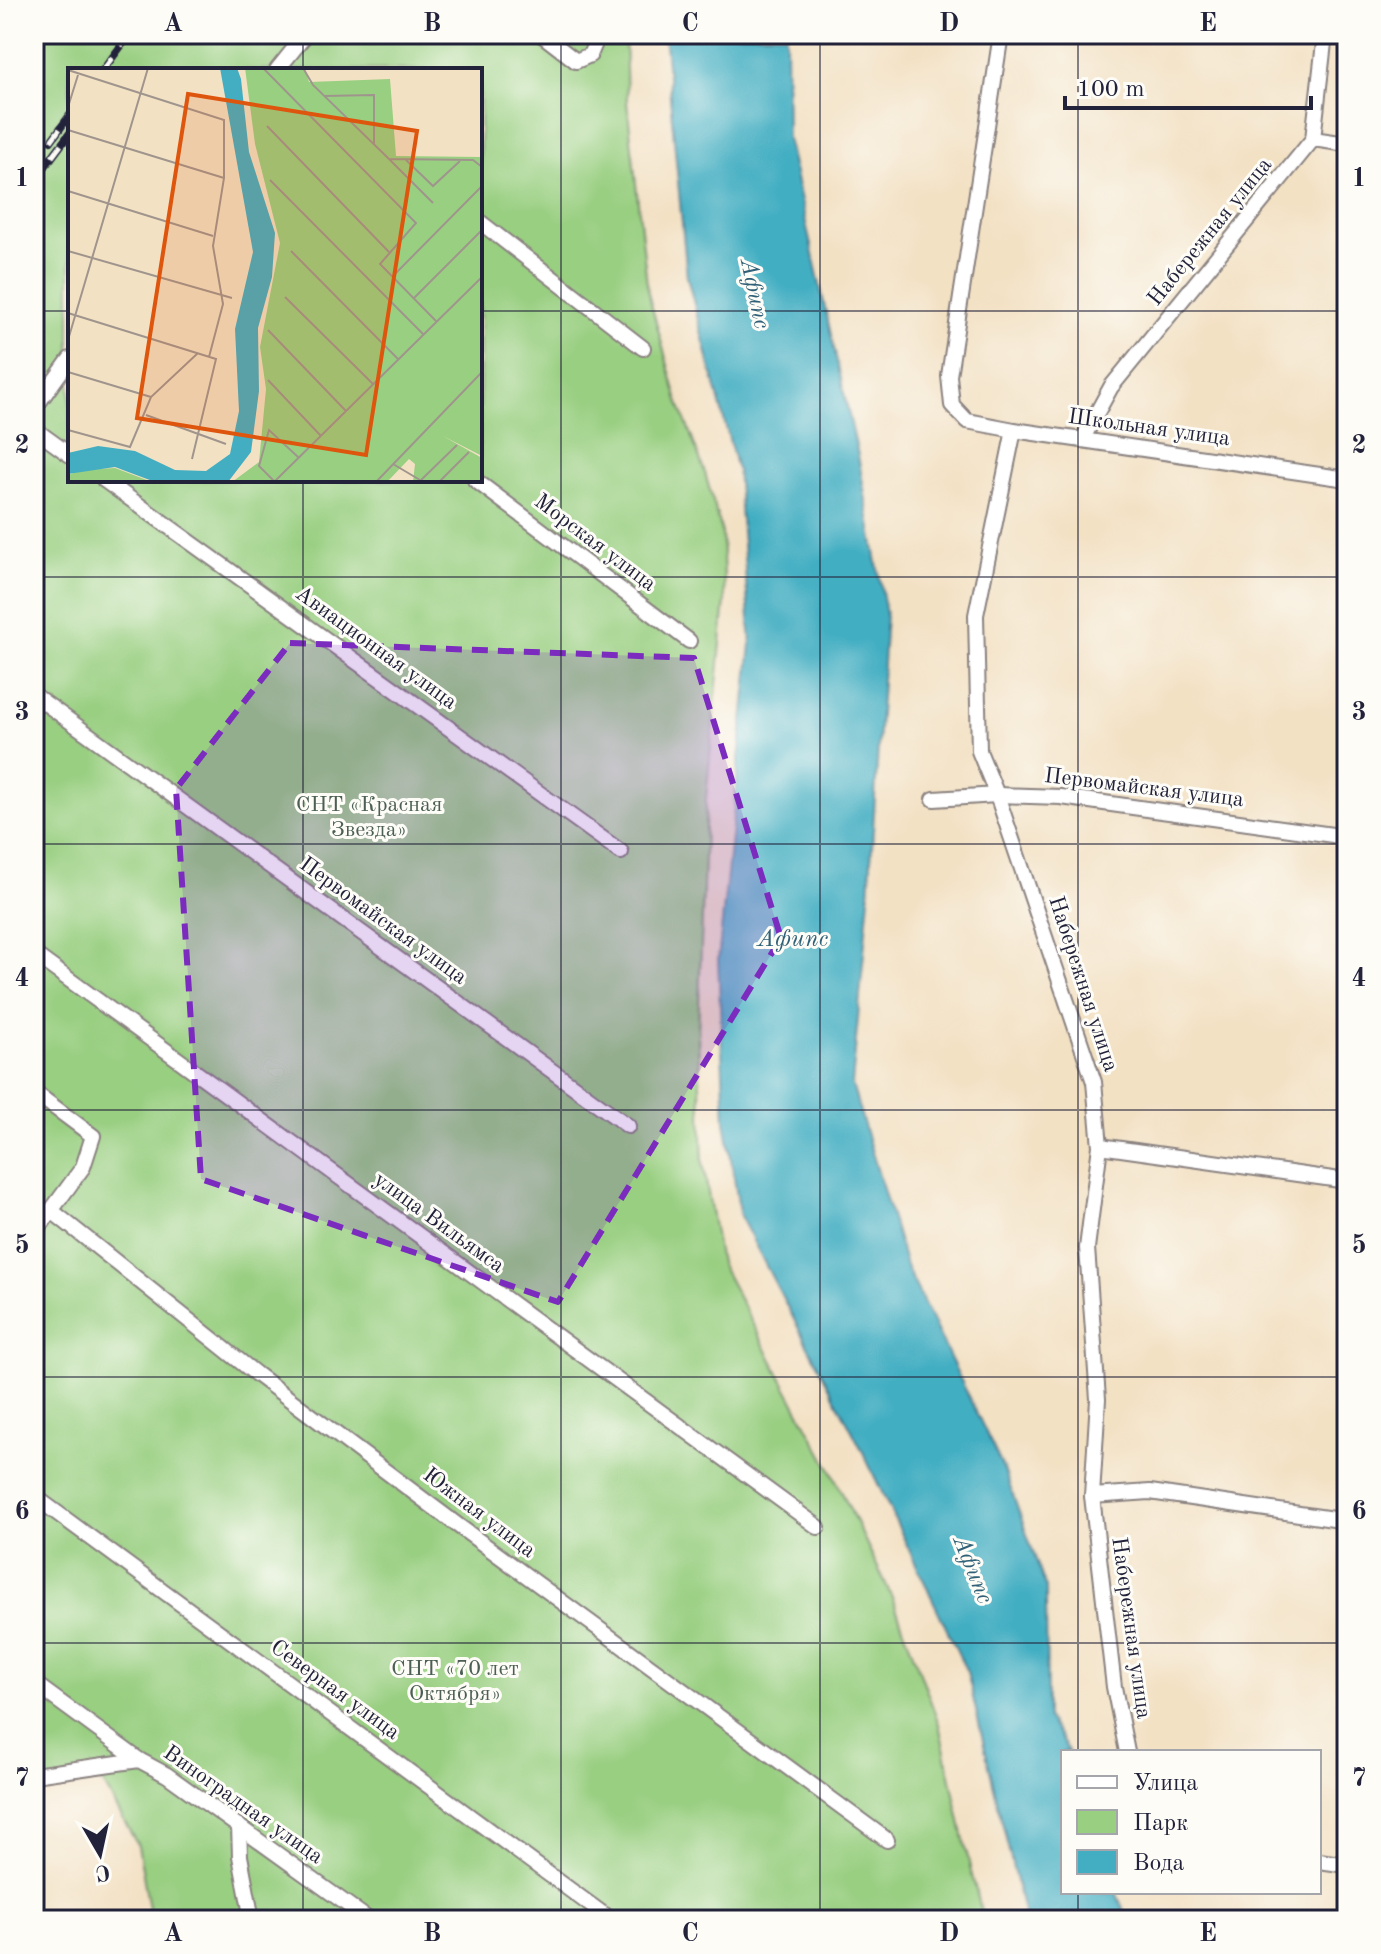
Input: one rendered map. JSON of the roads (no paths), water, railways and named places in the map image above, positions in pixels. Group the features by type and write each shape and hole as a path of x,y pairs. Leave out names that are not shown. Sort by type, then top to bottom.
{"street":[{"path":"280,68 306,34"},
{"path":"541,34 576,61 590,55 599,34"},
{"name":"Школьная улица","path":"1001,34 949,376 952,405 967,421 1014,430 1347,479"},
{"path":"1325,34 1313,139 1347,144"},
{"name":"Набережная улица","path":"1082,440 1111,387 1313,139"},
{"path":"482,224 643,348"},
{"path":"34,409 68,362"},
{"path":"34,429 68,454"},
{"name":"Набережная улица","path":"1014,430 976,615 979,751 997,795 1094,1082 1100,1146 1087,1248 1098,1399 1092,1496 1114,1687 1127,1750"},
{"name":"Авиационная улица","path":"107,482 621,852"},
{"name":"Морская улица","path":"478,482 689,641"},
{"name":"Первомайская улица","path":"34,695 628,1126"},
{"name":"Первомайская улица","path":"934,799 997,795 1061,797 1347,837"},
{"name":"улица Вильямса","path":"34,954 818,1527"},
{"path":"34,1092 93,1136 83,1167 34,1234"},
{"path":"1100,1146 1347,1181"},
{"name":"Южная улица","path":"52,1211 256,1374 887,1840"},
{"path":"1092,1496 1150,1492 1347,1521"},
{"name":"Северная улица","path":"34,1496 611,1920"},
{"path":"34,1683 139,1760"},
{"name":"Виноградная улица","path":"39,1773 139,1760 167,1775 369,1920"},
{"path":"239,1826 240,1856 252,1920"},
{"path":"1321,1861 1347,1865"}],"water":[{"name":"Афипс","path":"664,34 786,34 787,138 858,455 886,614 869,897 852,1085 906,1266 1004,1470 1046,1588 1047,1717 1068,1750 1061,1750 1061,1894 1117,1894 1128,1920 1025,1920 967,1672 861,1448 740,1216 725,1121 718,960 751,644 737,470 687,277"}],"railway":[{"path":"104,68 130,34"},
{"path":"51,141 68,118"},
{"path":"34,181 68,136"}],"park label":[{"name":"СНТ «Красная Звезда»","path":"369,818"},
{"name":"СНТ «70 лет Октября»","path":"455,1682"}]}
